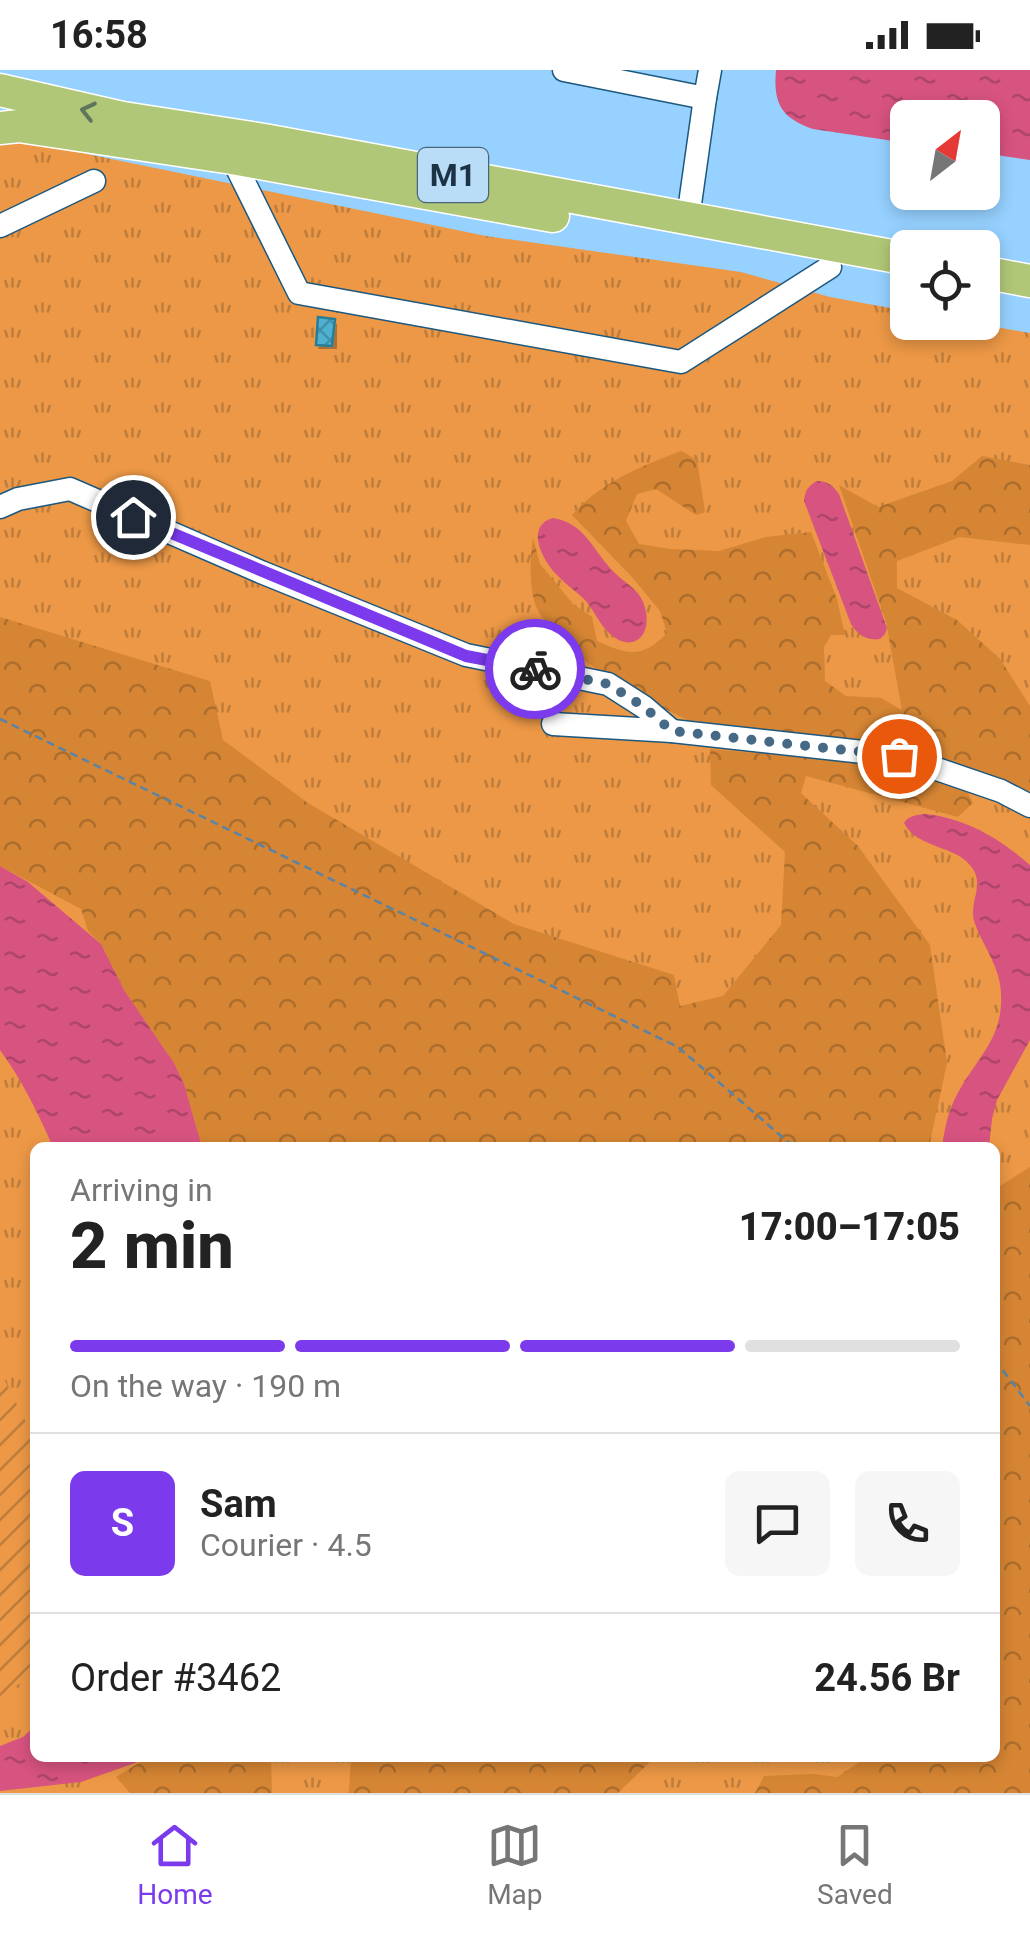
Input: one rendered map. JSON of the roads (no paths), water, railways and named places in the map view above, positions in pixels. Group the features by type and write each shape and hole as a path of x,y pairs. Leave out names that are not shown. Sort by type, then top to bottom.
{"highway":[{"name":"М1","path":"0,90 123,118 264,140 890,255"},
{"name":"М1","path":"0,128 19,126 232,158 890,278"},
{"path":"1000,275 1030,281"},
{"path":"1000,298 1030,304"}],"lane":[{"path":"564,70 705,98"},
{"path":"688,218 710,70"},
{"path":"232,158 300,293 338,300 681,362 830,267"},
{"path":"0,226 94,181"},
{"path":"0,507 18,499 70,490 466,656 608,684 672,731"},
{"path":"553,724 672,731 899,756 1001,791 1030,806"}],"water":[{"path":"776,70 1030,70 1030,160 1000,156 1000,100 890,100 890,140 813,129 786,114 776,92"},
{"path":"817,481 830,484 839,494 887,628 880,639 863,636 851,624 804,501 808,489"},
{"path":"553,518 582,532 640,597 647,618 638,640 625,642 608,632 585,600 551,568 538,535 545,522"},
{"path":"926,814 955,820 982,831 1030,865 1030,1040 997,1100 990,1142 943,1142 951,1108 999,1020 998,975 974,921 976,875 957,855 910,832 904,823"},
{"path":"0,866 28,882 101,944 124,990 174,1063 201,1142 51,1142 0,1050"},
{"path":"30,1731 30,1762 138,1762 81,1782 0,1791 0,1746"}]}
